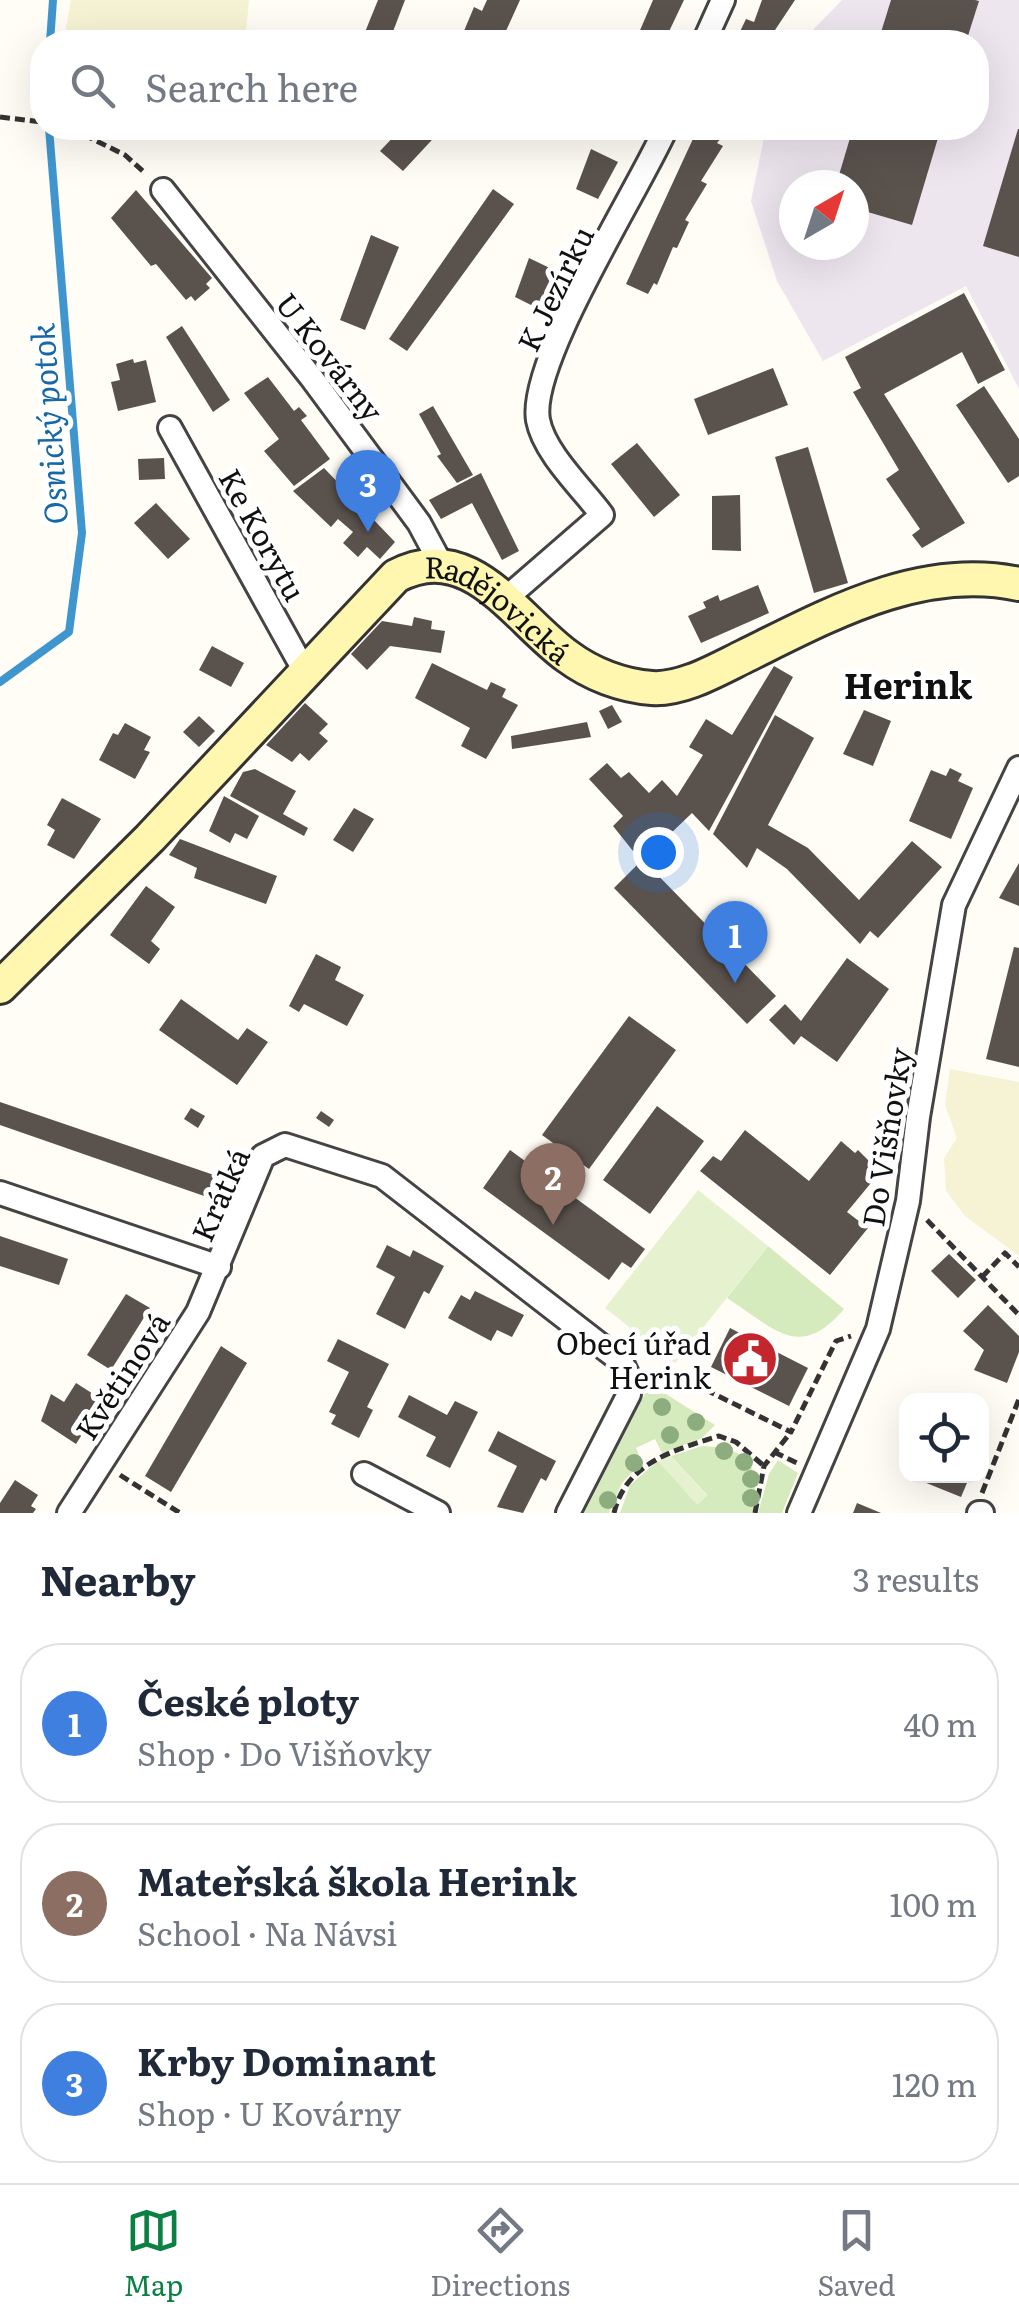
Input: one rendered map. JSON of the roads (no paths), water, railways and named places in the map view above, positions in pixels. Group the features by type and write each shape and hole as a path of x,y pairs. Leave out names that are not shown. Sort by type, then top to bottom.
{"street":[{"path":"709,30 723,0"},
{"name":"K Jezírku","path":"504,600 602,515 547,441 537,409 555,340 641,184 661,140"},
{"name":"U Kovárny","path":"163,190 420,523 441,564"},
{"name":"Ke Korytu","path":"170,428 304,670"},
{"name":"Radějovická","path":"0,987 150,838 396,576 425,565 441,564 468,572 581,666 619,682 661,688 716,670 805,626 930,580 988,577 1019,584"},
{"name":"Do Višňovky","path":"799,1513 878,1329 908,1201 918,1116 954,905 1019,768"},
{"name":"Krátká","path":"0,1193 219,1268 259,1163 269,1150 295,1148 382,1176 614,1354 625,1368 629,1394 568,1513"},
{"name":"Květinová","path":"69,1513 198,1312 219,1268"},
{"path":"364,1474 438,1513"}],"waterway":[{"name":"Osnický potok","path":"51,30 53,0"},
{"name":"Osnický potok","path":"0,682 69,632 82,533 50,140"}],"place":[{"name":"Krby Dominant","path":"368,532"},
{"name":"České ploty","path":"735,983"},
{"name":"Mateřská škola Herink","path":"553,1225"},
{"name":"Obecí úřad Herink","path":"750,1359"}],"district":[{"name":"Herink","path":"908,684"}]}
